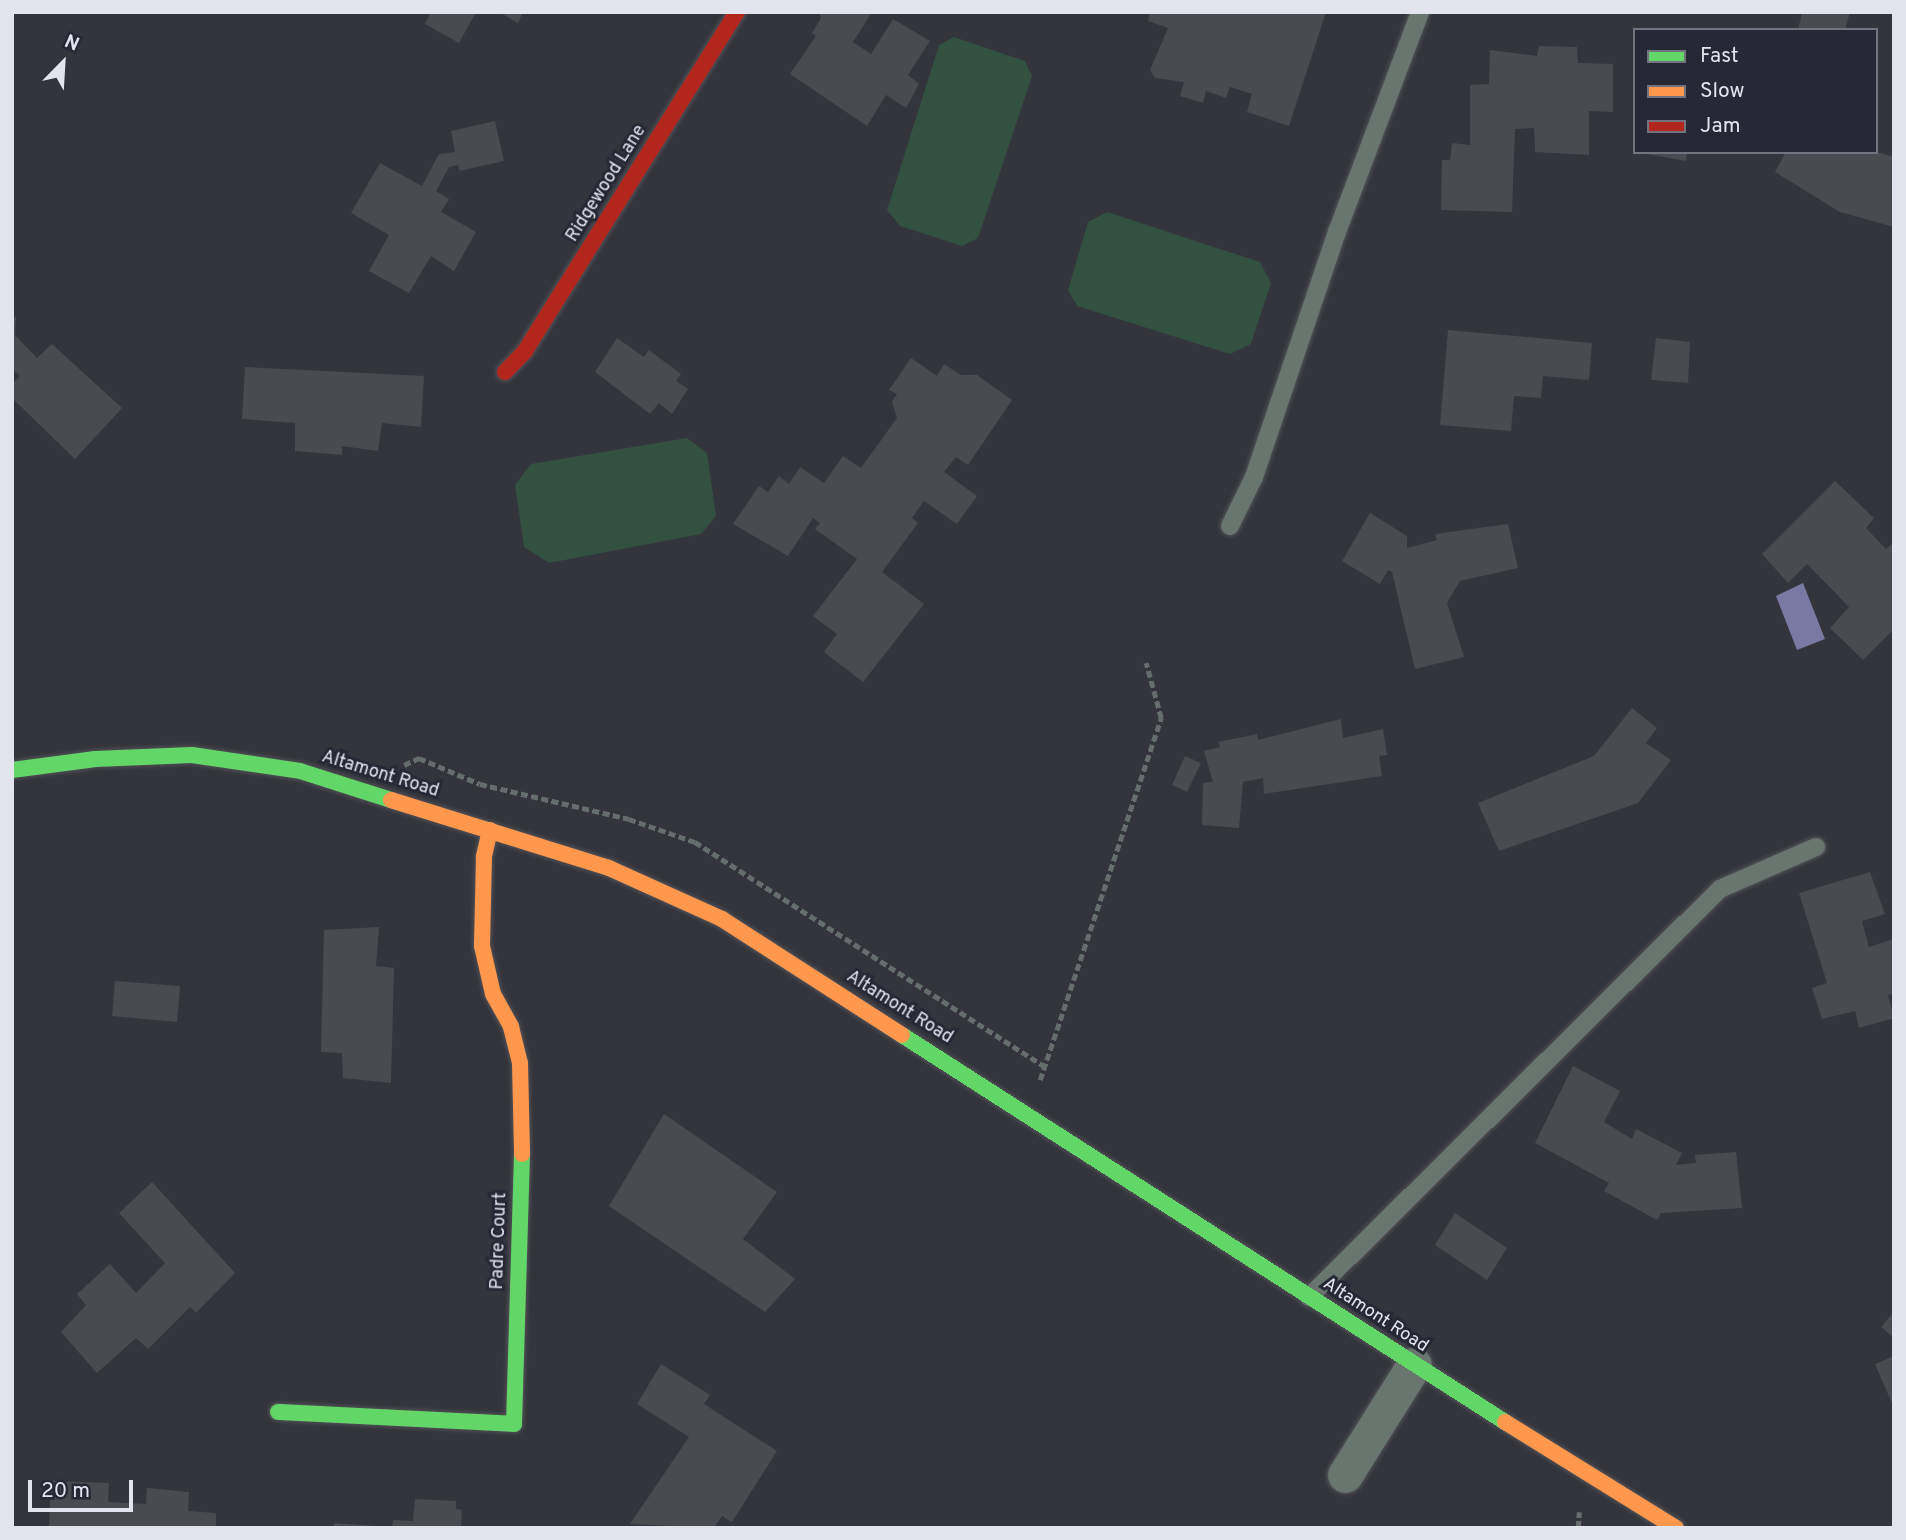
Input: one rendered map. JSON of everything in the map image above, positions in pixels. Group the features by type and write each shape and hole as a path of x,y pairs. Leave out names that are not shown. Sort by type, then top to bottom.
{"street":[{"name":"Ridgewood Lane","path":"505,372 525,351 737,12"},
{"name":"Altamont Road","path":"12,772 95,759 192,755 300,771 609,868 722,919 1414,1365 1676,1528"},
{"name":"Padre Court","path":"278,1412 514,1424 522,1164 520,1063 511,1027 493,994 482,946 484,857 490,830"},
{"path":"1345,1475 1414,1365"}],"lane":[{"path":"1230,526 1254,477 1337,232 1420,12"},
{"path":"1309,1297 1720,889 1816,847"}],"path":[{"path":"1044,1066 1161,719 1146,663"}],"green space":[{"path":"954,37 1025,61 1032,76 978,238 962,246 900,226 887,210 939,45"},
{"path":"1107,212 1260,262 1271,283 1251,344 1230,354 1077,306 1068,290 1088,222"},
{"path":"687,438 707,453 716,516 701,534 549,563 524,547 515,485 531,464"}],"water":[{"path":"1803,583 1825,639 1797,650 1776,596"}],"building":[{"path":"431,12 476,12 459,43 425,24"},
{"path":"499,12 523,12 518,23"},
{"path":"819,12 872,12 853,42 871,54 893,19 930,41 908,75 919,84 906,108 886,95 867,126 790,74 816,36 812,33 821,18"},
{"path":"1150,12 1326,12 1289,126 1247,112 1252,94 1230,87 1226,98 1206,91 1203,103 1180,96 1184,82 1155,78 1150,70 1168,28 1148,21"},
{"path":"1802,12 1850,12 1846,28 1798,28"},
{"path":"1539,46 1577,47 1578,63 1613,64 1613,112 1589,111 1589,155 1535,152 1534,128 1515,129 1512,212 1441,210 1442,160 1450,160 1452,143 1470,145 1470,85 1489,84 1490,50 1537,56"},
{"path":"495,121 504,161 459,171 458,165 449,167 436,191 449,199 441,212 476,232 454,271 431,256 409,293 369,271 389,235 351,213 380,163 422,186 439,154 455,152 451,131"},
{"path":"1878,153 1894,157 1894,227 1840,212 1775,172 1785,154"},
{"path":"1647,154 1687,154 1686,161"},
{"path":"12,316 16,317 15,335 37,358 52,344 122,408 75,459 12,398 12,384 20,376 12,369"},
{"path":"1448,330 1592,343 1589,380 1543,376 1541,398 1514,396 1511,431 1440,425"},
{"path":"617,338 644,357 649,350 681,374 676,381 688,389 672,414 659,403 650,414 595,372"},
{"path":"1656,338 1690,342 1688,383 1651,380"},
{"path":"911,358 937,376 944,364 961,375 977,375 1012,400 968,465 956,457 944,472 977,496 957,524 924,501 912,518 918,523 882,572 924,604 863,682 824,652 837,634 813,616 857,559 815,529 820,523 813,518 788,556 733,524 759,486 768,492 779,476 789,484 800,467 824,483 843,456 861,468 897,418 892,402 897,394 889,390"},
{"path":"245,367 424,376 421,427 382,423 378,451 342,446 342,455 295,451 295,423 242,419"},
{"path":"1835,481 1874,518 1866,528 1886,549 1894,542 1894,629 1863,660 1830,628 1849,607 1807,564 1788,583 1762,554"},
{"path":"1370,513 1407,536 1407,548 1437,540 1435,534 1508,524 1518,568 1460,581 1447,603 1464,657 1415,669 1392,572 1388,570 1380,584 1342,561"},
{"path":"1632,708 1657,728 1646,743 1671,760 1638,803 1499,851 1478,803 1594,756"},
{"path":"1341,719 1343,738 1383,729 1387,755 1379,756 1382,776 1264,794 1263,778 1243,782 1239,828 1202,825 1203,783 1213,782 1204,751 1220,747 1218,742 1257,734 1258,740"},
{"path":"1185,756 1201,763 1187,792 1172,785"},
{"path":"1870,872 1885,914 1862,921 1869,947 1894,939 1894,993 1888,995 1894,1018 1859,1028 1855,1011 1822,1019 1812,988 1827,983 1799,893"},
{"path":"379,927 376,966 394,968 391,1083 343,1078 342,1053 321,1052 324,930"},
{"path":"115,981 180,986 177,1022 112,1016"},
{"path":"1573,1066 1620,1091 1604,1122 1632,1139 1636,1129 1682,1153 1676,1165 1696,1163 1695,1155 1736,1152 1742,1208 1661,1213 1657,1220 1604,1191 1609,1183 1535,1143"},
{"path":"664,1114 777,1192 743,1239 795,1279 765,1312 609,1206"},
{"path":"152,1182 235,1273 196,1313 190,1307 148,1349 136,1338 97,1373 61,1332 86,1305 77,1294 110,1264 136,1293 165,1263 119,1213"},
{"path":"1455,1213 1507,1248 1487,1280 1435,1245"},
{"path":"1894,1312 1894,1338 1881,1327"},
{"path":"1894,1356 1894,1408 1875,1364"},
{"path":"661,1364 710,1395 704,1404 777,1451 732,1522 722,1516 714,1528 630,1524 689,1437 637,1404"},
{"path":"51,1481 109,1483 108,1502 146,1504 147,1488 189,1492 188,1511 216,1513 216,1528 49,1528"},
{"path":"415,1499 456,1501 456,1509 462,1510 461,1528 392,1528 393,1520 413,1521"},
{"path":"334,1523 376,1526 376,1528 334,1528"}],"traffic: fast":[{"path":"12,770 95,759 192,755 300,771 391,800"},
{"path":"902,1035 1505,1422"},
{"path":"278,1412 514,1424 522,1154"}],"traffic: slow":[{"path":"391,800 609,868 722,919 902,1035"},
{"path":"490,830 484,857 482,946 493,994 511,1027 520,1063 522,1154"},
{"path":"1505,1422 1676,1528"}],"traffic: jam":[{"path":"505,372 525,351 737,12"}]}
